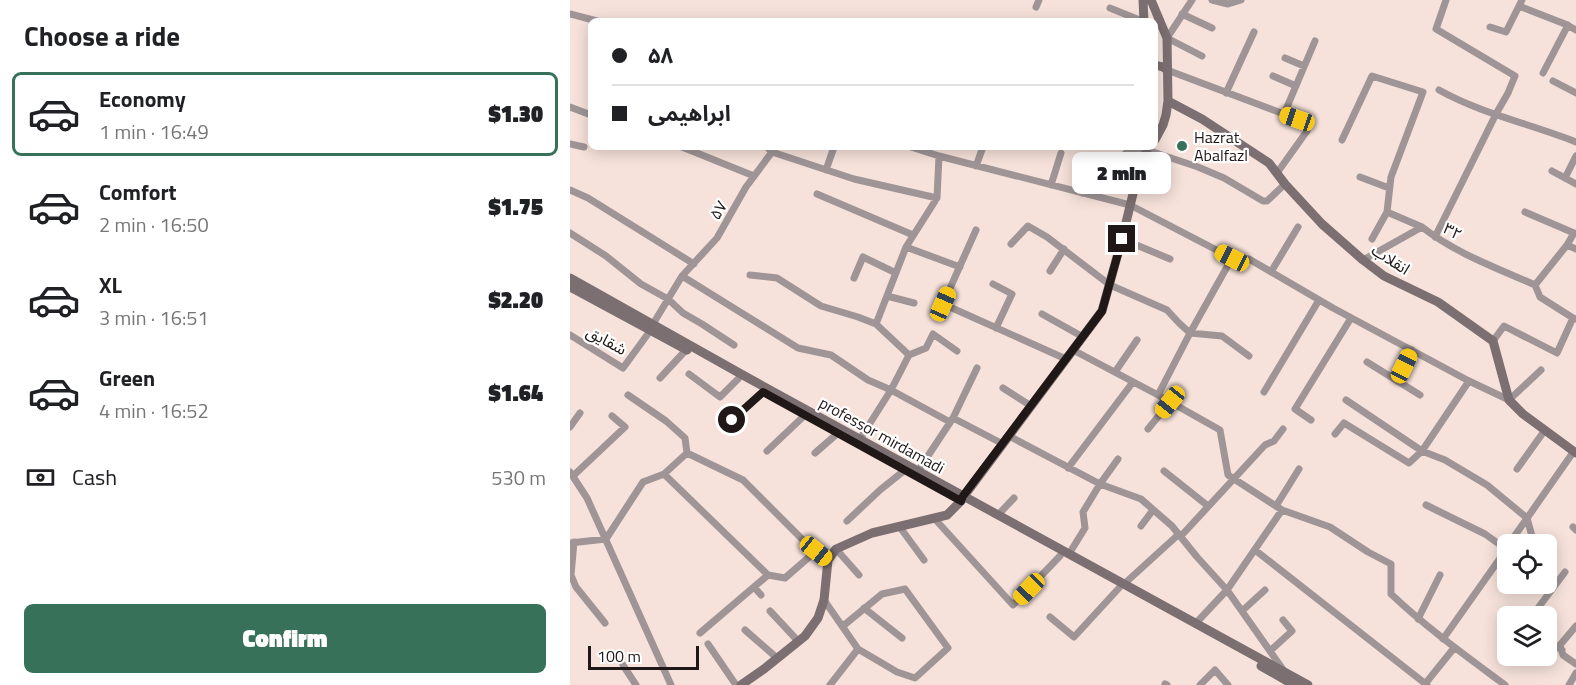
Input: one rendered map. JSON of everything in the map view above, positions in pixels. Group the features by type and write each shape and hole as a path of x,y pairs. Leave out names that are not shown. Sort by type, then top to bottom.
{"main road":[{"path":"1143,0 1143,18"},
{"path":"1151,0 1167,38 1168,101 1166,115 1158,134"},
{"path":"1158,66 1167,70"},
{"name":"انقلاب","path":"1168,101 1217,129 1269,164 1322,224 1384,276 1438,302 1493,341"},
{"path":"741,685 806,636 818,618 824,600 828,560 836,549 872,533 947,515 962,499 1102,311 1140,169 1147,150"},
{"name":"professor mirdamadi","path":"570,278 686,350 738,379 1194,626 1286,681 1308,685"},
{"name":"professor mirdamadi","path":"570,287 860,439 918,471 962,499 998,515 1064,555"},
{"path":"1493,341 1509,400 1523,414 1575,452"}],"street":[{"path":"1192,0 1167,38 1202,56"},
{"path":"1212,0 1228,4 1241,0"},
{"path":"1435,237 1515,75 1436,29 1446,0"},
{"path":"1490,27 1506,32 1521,3 1576,30"},
{"path":"1110,8 1135,18"},
{"path":"570,14 588,19"},
{"path":"1182,14 1212,28"},
{"path":"1543,73 1568,25"},
{"path":"1226,93 1254,32"},
{"path":"1284,114 1315,41"},
{"path":"1285,58 1304,66"},
{"path":"1167,70 1297,119 1307,131 1277,173"},
{"path":"1273,76 1296,86"},
{"path":"1341,140 1372,76 1423,92 1390,177 1387,212 1372,239"},
{"path":"1552,81 1576,93"},
{"path":"1439,90 1496,114 1576,142"},
{"path":"570,107 588,114"},
{"path":"570,144 584,147"},
{"path":"689,150 754,176"},
{"path":"770,150 826,170 936,198"},
{"name":"۵۷","path":"651,328 682,276 717,238 770,150"},
{"path":"826,170 833,150"},
{"path":"928,150 939,156 1130,205 1232,258 1249,259 1351,318 1509,400 1541,370"},
{"path":"976,166 982,150"},
{"path":"1082,193 1127,152 1136,150"},
{"path":"1153,150 1224,178 1263,201 1267,201 1285,184"},
{"path":"1051,185 1061,153"},
{"path":"876,324 906,247 936,198 939,156"},
{"path":"1565,178 1576,156"},
{"path":"1552,171 1576,184"},
{"path":"1360,177 1389,188"},
{"path":"570,190 588,198 693,264"},
{"path":"817,194 913,235"},
{"path":"1387,212 1422,227"},
{"path":"1493,341 1504,326 1557,353 1574,318 1540,297 1535,285 1574,233 1526,212"},
{"path":"1011,244 1028,226 1064,249 1110,285 1167,310 1190,333 1222,336 1249,356"},
{"path":"1271,272 1298,226"},
{"name":"۳۲","path":"1363,260 1422,227 1435,237 1475,258 1535,285"},
{"path":"976,230 943,304 1066,359"},
{"path":"570,233 606,256 641,284 668,299 683,313 734,345"},
{"path":"1122,239 1170,260"},
{"path":"1567,245 1576,249"},
{"path":"906,247 960,267"},
{"path":"1050,271 1064,249"},
{"path":"855,278 863,257 896,273"},
{"path":"1158,395 1232,258"},
{"path":"750,275 777,278 821,306 876,324 909,355"},
{"path":"682,276 798,348 831,355 868,380 951,420 1006,440 1100,484 1141,499 1172,526 1227,590 1270,651 1286,681"},
{"path":"993,284 1012,294 996,328"},
{"path":"887,296 914,303"},
{"path":"1264,392 1319,300"},
{"path":"1042,314 1083,337"},
{"path":"1311,420 1295,409 1351,318"},
{"name":"شقایق","path":"570,335 623,368 651,328"},
{"path":"860,439 891,390 909,355 926,348 933,334 957,351"},
{"path":"1114,372 1137,340"},
{"path":"660,378 686,350"},
{"path":"1073,350 1220,430 1228,475 1279,508 1330,527 1391,564 1391,594 1454,648 1505,685"},
{"path":"1397,381 1412,350"},
{"path":"1366,362 1420,395"},
{"path":"918,471 951,420 977,368"},
{"path":"689,374 720,397 738,379"},
{"path":"1335,434 1344,423 1409,463 1422,451 1469,381"},
{"path":"1068,468 1133,382"},
{"path":"1003,388 1031,406"},
{"path":"732,420 763,392"},
{"path":"628,395 666,421 685,438 687,453"},
{"path":"1346,400 1422,451 1445,460 1487,485 1527,518 1531,534"},
{"path":"1148,429 1170,402"},
{"path":"570,427 580,413"},
{"path":"767,451 805,415"},
{"path":"612,416 625,427 571,474 587,498 671,685"},
{"path":"1050,617 1074,637 1121,586 1180,535 1265,445 1274,441 1283,429"},
{"path":"1517,469 1545,430"},
{"path":"815,453 838,433"},
{"path":"1516,534 1575,452"},
{"path":"606,539 643,482 664,474 687,453"},
{"path":"687,453 743,480 802,540 828,560"},
{"path":"934,518 1013,605 1064,555 1085,528 1083,512 1118,459"},
{"path":"1194,626 1227,590 1255,550 1299,469"},
{"path":"848,521 905,470"},
{"path":"1164,471 1208,506"},
{"path":"664,474 768,576 785,578 816,551"},
{"path":"998,515 1014,498"},
{"path":"1426,505 1497,540"},
{"path":"1141,526 1153,510"},
{"path":"899,526 924,560"},
{"path":"605,623 576,587 571,575 572,543 606,539"},
{"path":"836,549 859,575"},
{"path":"1255,550 1426,684 1454,648"},
{"path":"1443,639 1497,562"},
{"path":"1540,606 1565,572"},
{"path":"1418,619 1440,575"},
{"path":"700,633 768,576"},
{"path":"754,587 761,595"},
{"path":"824,600 858,649 897,672 915,678 948,648 905,589 882,594 843,626"},
{"path":"1242,611 1265,590"},
{"path":"864,608 902,638"},
{"path":"770,611 798,641"},
{"path":"1270,651 1292,632 1283,620"},
{"path":"1576,626 1560,645 1563,655 1576,664"},
{"path":"745,630 777,658"},
{"path":"708,644 736,685"},
{"path":"1557,647 1562,650"},
{"path":"831,685 858,649"},
{"path":"623,665 636,685"},
{"path":"1200,685 1215,670 1228,685"},
{"path":"1569,685 1576,674"}],"place":[{"name":"Hazrat Abalfazl","path":"1182,146"}],"route":[{"path":"732,420 763,392 961,501 1102,311 1122,239"}]}
